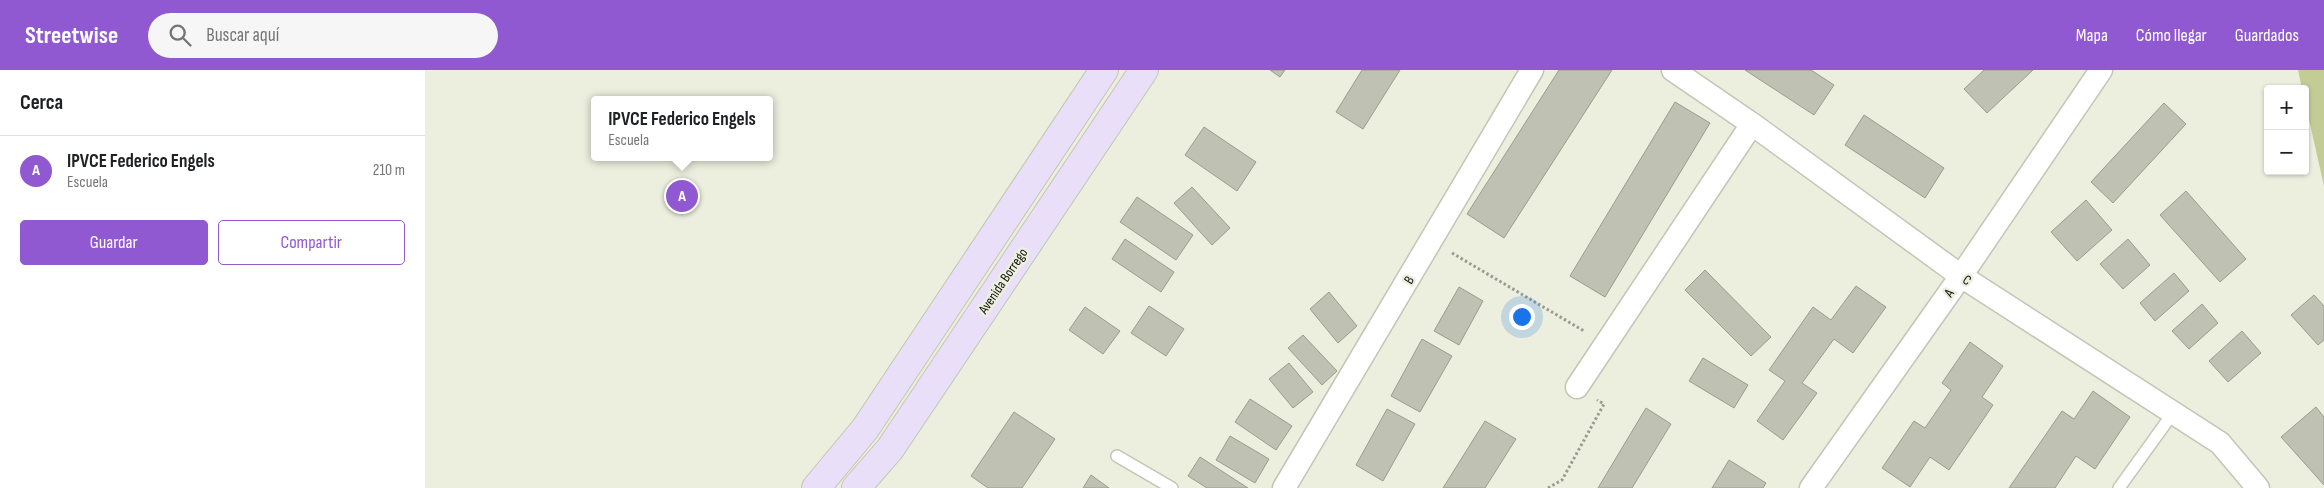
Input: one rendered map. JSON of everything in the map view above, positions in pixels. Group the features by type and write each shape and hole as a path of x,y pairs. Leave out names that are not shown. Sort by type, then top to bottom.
{"main road":[{"path":"816,488 865,429 1104,70"},
{"name":"Avenida Borrego","path":"856,488 890,448 1144,70"}],"street":[{"name":"B","path":"1284,488 1532,70"},
{"name":"C","path":"1673,70 1752,124 1961,276 2220,443 2259,488"},
{"name":"A","path":"1811,488 1961,276 2101,70"},
{"path":"1577,387 1752,124"}],"lane":[{"path":"2119,488 2173,413"},
{"path":"1117,456 1171,488"}],"path":[{"path":"1432,241 1606,344"},
{"path":"1548,488 1562,480 1604,404 1577,387"}],"green space":[{"path":"2298,70 2324,70 2324,186 2309,120 2309,85 2301,85"}],"building":[{"path":"1270,70 1285,70 1280,77"},
{"path":"1362,70 1400,70 1363,129 1336,112"},
{"path":"1559,70 1612,70 1504,238 1467,214"},
{"path":"1745,70 1811,70 1834,85 1814,115"},
{"path":"1984,70 2033,70 1987,113 1964,89"},
{"path":"1675,102 1710,123 1605,297 1570,276"},
{"path":"2164,103 2186,124 2113,203 2091,182"},
{"path":"1864,115 1944,168 1925,198 1845,145"},
{"path":"1204,127 1256,162 1237,191 1185,155"},
{"path":"1192,187 1230,228 1212,245 1174,203"},
{"path":"2186,191 2246,259 2220,282 2160,215"},
{"path":"1137,197 1193,235 1176,260 1120,222"},
{"path":"2086,200 2112,230 2077,261 2051,232"},
{"path":"1125,239 1174,272 1161,292 1112,259"},
{"path":"2128,239 2150,265 2123,289 2100,264"},
{"path":"1705,270 1771,337 1751,356 1685,290"},
{"path":"2174,273 2189,291 2155,321 2140,303"},
{"path":"1856,286 1886,307 1853,353 1834,339 1802,383 1817,393 1783,440 1757,421 1785,381 1769,370 1813,307 1831,320"},
{"path":"1459,287 1483,301 1459,345 1434,331"},
{"path":"1329,292 1357,326 1338,343 1310,309"},
{"path":"2314,295 2324,306 2324,340 2318,345 2291,315"},
{"path":"2202,304 2218,323 2189,349 2172,331"},
{"path":"1149,306 1184,329 1166,356 1131,333"},
{"path":"1085,307 1120,331 1103,354 1069,330"},
{"path":"2242,331 2261,353 2228,382 2209,361"},
{"path":"1303,335 1337,371 1322,385 1288,348"},
{"path":"1422,339 1452,356 1420,412 1391,396"},
{"path":"1970,342 2003,366 1982,397 1993,405 1949,470 1930,457 1910,487 1882,468 1914,421 1925,428 1951,390 1942,383"},
{"path":"1703,358 1748,385 1734,408 1689,381"},
{"path":"1289,363 1313,392 1293,408 1269,379"},
{"path":"2093,391 2130,417 2095,469 2076,456 2055,488 2009,488 2062,411 2074,419"},
{"path":"1250,399 1292,426 1276,450 1235,422"},
{"path":"2316,407 2324,417 2324,485 2281,437"},
{"path":"1646,408 1671,424 1632,488 1598,488"},
{"path":"1387,409 1415,424 1383,481 1356,465"},
{"path":"1014,412 1055,439 1022,488 988,488 971,476"},
{"path":"1485,421 1516,439 1485,488 1443,488"},
{"path":"1230,436 1269,459 1255,483 1216,460"},
{"path":"1200,457 1248,488 1207,488 1188,476"},
{"path":"1729,460 1766,483 1763,488 1712,488"},
{"path":"1091,475 1109,488 1083,488"}],"place":[{"name":"IPVCE Federico Engels","path":"682,196"}]}
